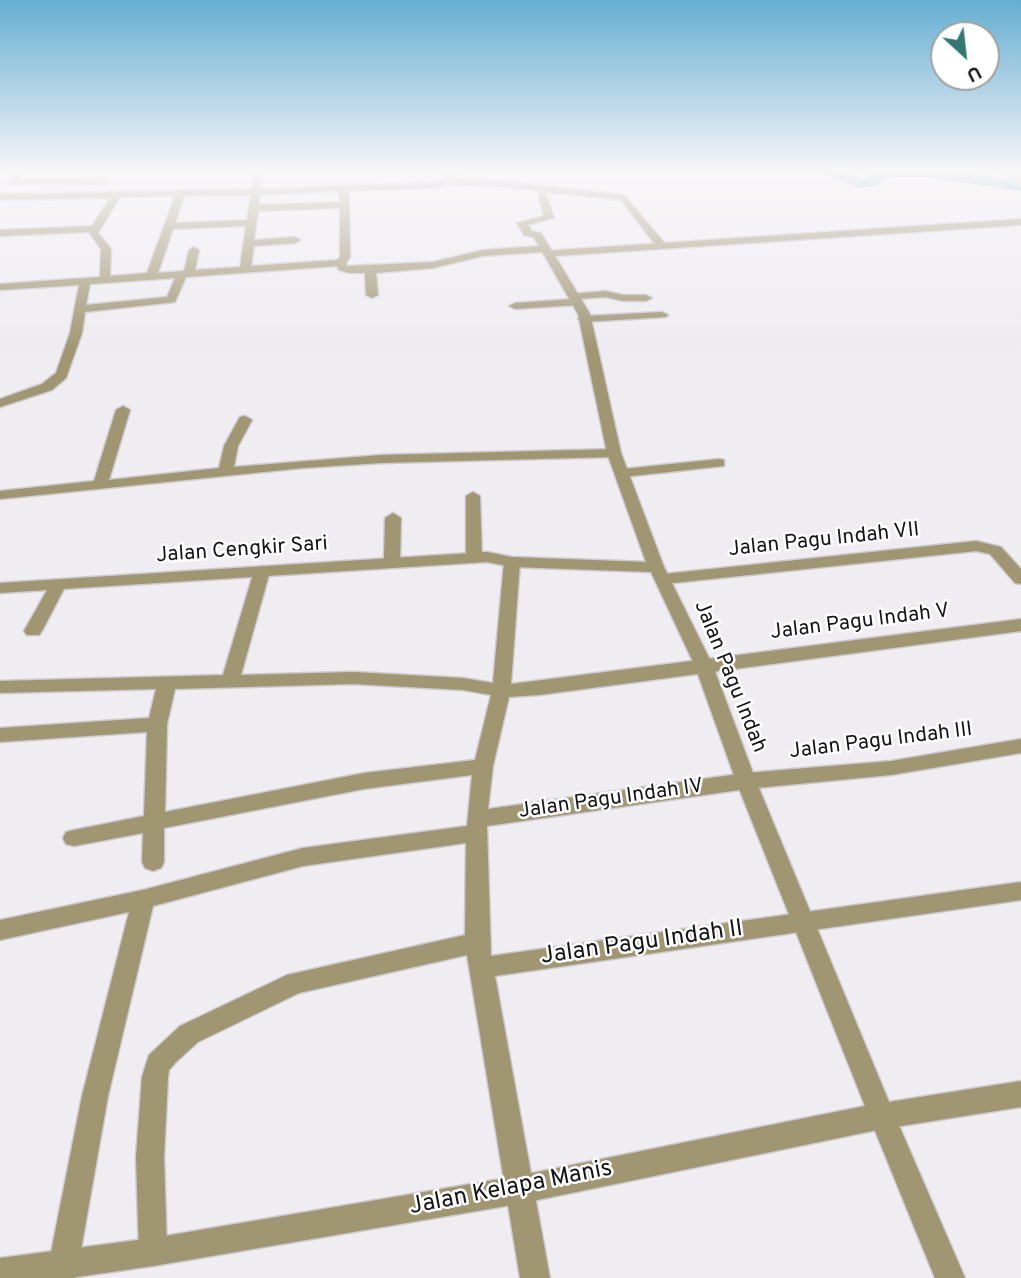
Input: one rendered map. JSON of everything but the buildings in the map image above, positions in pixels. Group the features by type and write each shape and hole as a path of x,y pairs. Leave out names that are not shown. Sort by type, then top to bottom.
{"street":[{"path":"0,233 56,231"},
{"path":"94,231 93,233 106,249 105,279"},
{"path":"151,276 167,231"},
{"path":"245,271 249,231"},
{"path":"344,231 342,262 346,269 370,270 433,265 483,253 662,246 892,231"},
{"name":"Jalan Pagu Indah","path":"526,231 537,235 578,306 595,358 614,453 660,573 704,666 746,781 950,1278"},
{"path":"650,231 662,246"},
{"path":"247,243 295,240"},
{"path":"81,309 171,300 186,274 194,250"},
{"path":"0,287 342,262"},
{"path":"370,270 372,295"},
{"path":"1,404 47,387 62,375 76,333 85,280"},
{"path":"578,306 605,294 624,298 646,298"},
{"path":"515,306 578,306 662,315"},
{"path":"100,484 123,410"},
{"path":"226,471 231,446 245,420"},
{"path":"0,495 226,471 381,459 614,453"},
{"path":"623,473 719,463"},
{"path":"473,496 481,557"},
{"path":"392,561 393,518"},
{"name":"Jalan Pagu Indah VII","path":"512,562 660,573 976,546 988,547 1002,556 1021,579"},
{"name":"Jalan Cengkir Sari","path":"0,587 392,561 481,557 512,562"},
{"path":"512,562 502,691 483,766 477,827 479,955 535,1278"},
{"path":"230,682 262,571"},
{"path":"33,631 58,585"},
{"name":"Jalan Pagu Indah V","path":"0,687 23,684 353,678 463,684 502,691 539,689 1021,625"},
{"path":"153,862 157,724 167,683"},
{"path":"0,735 157,724"},
{"name":"Jalan Pagu Indah III","path":"746,781 891,768 1021,747"},
{"path":"74,838 364,780 483,766"},
{"name":"Jalan Pagu Indah IV","path":"0,930 144,899 303,857 746,781"},
{"name":"Jalan Pagu Indah II","path":"153,1252 150,1157 158,1065 166,1054 189,1034 295,983 479,955 803,922 1021,891"},
{"path":"62,1270 95,1096 144,899"},
{"name":"Jalan Kelapa Manis","path":"0,1273 62,1270 518,1190 882,1116 1021,1094"}]}
